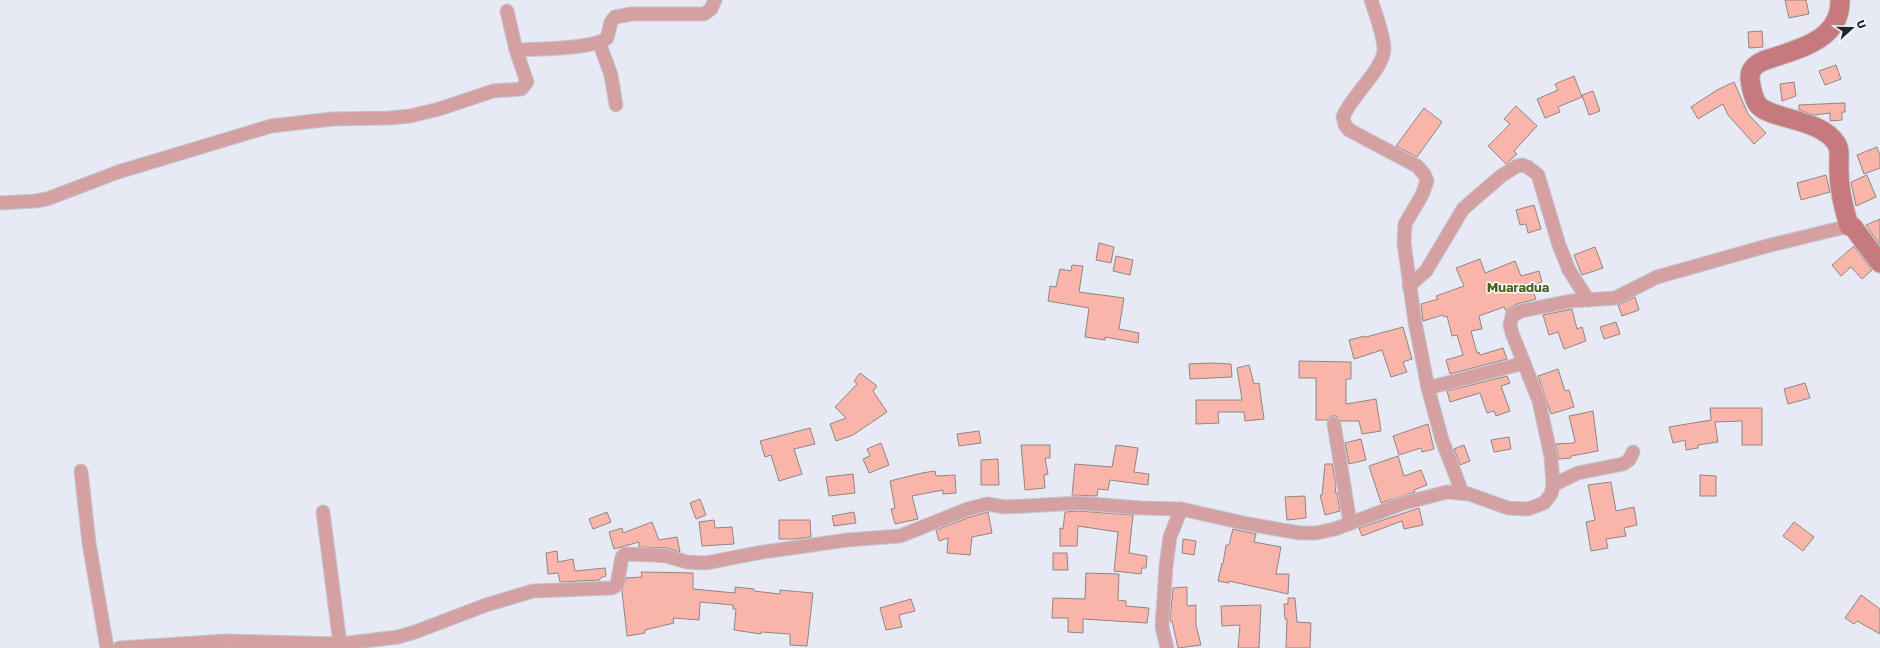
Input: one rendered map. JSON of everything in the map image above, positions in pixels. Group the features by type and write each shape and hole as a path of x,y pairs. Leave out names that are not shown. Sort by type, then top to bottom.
{"street":[{"path":"516,50 561,48 600,42 606,38 611,22 615,17 632,14 704,14 711,9 715,0"},
{"path":"1371,0 1384,49 1383,58 1379,66 1355,96 1343,118 1345,125 1349,130 1417,166 1424,174 1427,181 1422,195 1405,224 1404,243 1409,286 1428,388 1442,440 1462,492"},
{"path":"1840,0 1838,15 1831,28 1823,37 1808,46 1766,59 1752,70 1750,78 1756,101 1762,109 1797,119 1818,128 1835,141 1839,150 1839,187 1849,226"},
{"path":"0,203 35,202 47,199 118,172 271,126 332,119 410,116 446,107 493,91 521,89 527,82 516,50 507,11"},
{"path":"600,42 611,75 616,105"},
{"path":"1409,286 1426,271 1463,208 1501,176 1517,166 1522,165 1534,170 1538,175 1559,245 1569,270 1588,300"},
{"path":"119,648 224,641 340,644 398,637 486,605 533,591 612,588 617,585 620,578 622,557 625,554 652,555 687,562 706,563 847,540 900,536 968,508 987,504 1005,506 1078,502 1140,508 1181,509 1248,524 1300,533 1316,533 1335,529 1404,503 1433,494 1447,492 1462,492 1494,504 1519,510 1528,509 1544,503 1551,494 1553,485 1551,457 1543,414 1536,391 1510,325 1512,316 1521,311 1570,301 1614,298 1657,277 1767,246 1849,226 1853,227 1880,263"},
{"path":"1428,388 1524,363"},
{"path":"1334,424 1350,523"},
{"path":"1553,485 1578,473 1623,464 1629,460 1633,452"},
{"path":"81,471 89,543 107,648"},
{"path":"1167,648 1162,627 1166,566 1170,537 1181,509"},
{"path":"323,512 340,644"}],"building":[{"path":"1785,0 1806,0 1809,14 1789,18"},
{"path":"1762,31 1763,47 1749,48 1748,32"},
{"path":"1836,65 1841,79 1825,85 1819,71"},
{"path":"1574,76 1582,97 1558,107 1560,112 1545,118 1537,99 1558,90 1555,84"},
{"path":"1734,82 1748,114 1766,133 1754,144 1728,115 1723,104 1698,119 1691,107 1717,90"},
{"path":"1794,82 1796,96 1782,101 1780,84"},
{"path":"1593,91 1600,111 1589,115 1582,95"},
{"path":"1845,103 1845,112 1842,112 1842,120 1830,121 1830,113 1814,115 1799,110 1799,105"},
{"path":"1516,106 1537,126 1514,151 1517,154 1506,164 1488,146 1510,124 1504,119"},
{"path":"1424,108 1442,122 1417,157 1396,146"},
{"path":"1877,147 1880,156 1880,168 1864,174 1857,155"},
{"path":"1826,175 1830,192 1801,200 1797,183"},
{"path":"1867,175 1876,197 1856,206 1851,182"},
{"path":"1534,205 1541,229 1528,233 1526,224 1520,225 1516,210"},
{"path":"1880,219 1880,245 1866,225"},
{"path":"1099,243 1114,247 1111,263 1096,260"},
{"path":"1854,246 1872,270 1862,279 1851,267 1841,276 1832,265"},
{"path":"1595,247 1603,268 1582,275 1574,255"},
{"path":"1116,256 1133,260 1130,275 1113,271"},
{"path":"1480,259 1485,273 1515,261 1521,276 1539,271 1542,282 1531,286 1536,299 1517,304 1506,311 1504,307 1479,316 1482,329 1471,331 1477,353 1479,352 1480,355 1503,348 1507,359 1450,374 1446,360 1463,355 1457,335 1452,336 1447,316 1444,317 1443,315 1423,321 1421,304 1438,299 1436,296 1464,286 1456,268"},
{"path":"1072,265 1083,266 1079,292 1124,298 1119,329 1139,333 1138,343 1105,337 1105,340 1085,337 1089,308 1048,301 1050,286 1056,287 1060,269 1071,271"},
{"path":"1635,297 1639,310 1622,316 1618,305"},
{"path":"1572,309 1577,329 1582,327 1586,341 1564,349 1558,332 1549,335 1543,315"},
{"path":"1616,322 1620,334 1604,339 1600,327"},
{"path":"1403,327 1412,359 1403,362 1407,372 1391,377 1382,350 1354,359 1349,340"},
{"path":"1299,361 1351,362 1351,379 1346,379 1346,404 1376,399 1381,431 1362,434 1359,421 1341,421 1336,416 1332,416 1327,420 1316,420 1316,378 1299,378"},
{"path":"1189,364 1231,364 1232,377 1190,379"},
{"path":"1249,365 1254,384 1259,383 1264,419 1245,421 1244,412 1218,412 1219,423 1196,424 1196,400 1242,400 1237,368"},
{"path":"1558,369 1565,391 1569,390 1574,407 1551,414 1538,376"},
{"path":"860,373 877,386 873,391 887,412 853,435 836,441 830,424 846,418 835,407 857,384 854,381"},
{"path":"1507,376 1510,383 1501,386 1510,411 1496,416 1494,411 1487,413 1480,393 1450,402 1447,391"},
{"path":"1805,383 1810,398 1788,404 1784,389"},
{"path":"1710,408 1762,408 1762,445 1742,445 1742,421 1715,422 1718,442 1698,445 1698,448 1686,450 1685,440 1673,443 1669,427 1711,420"},
{"path":"1593,411 1598,451 1571,456 1571,458 1559,459 1556,444 1574,443 1575,441 1569,416"},
{"path":"1428,424 1434,449 1422,452 1421,448 1399,455 1393,436"},
{"path":"810,428 815,444 794,449 802,474 779,481 771,455 765,457 760,441"},
{"path":"979,431 981,443 959,446 957,434"},
{"path":"1509,437 1511,449 1494,452 1491,440"},
{"path":"1361,439 1366,460 1349,464 1345,443"},
{"path":"881,443 889,465 869,473 863,459 870,456 867,449"},
{"path":"1021,445 1050,445 1050,458 1045,458 1048,474 1044,475 1045,488 1025,490"},
{"path":"1116,445 1138,448 1134,472 1149,474 1148,485 1110,480 1108,490 1098,489 1097,496 1072,495 1075,464 1112,467"},
{"path":"1464,445 1470,461 1460,465 1454,449"},
{"path":"1398,456 1404,476 1421,470 1427,485 1414,490 1415,492 1381,503 1369,466"},
{"path":"998,459 999,485 981,485 981,460"},
{"path":"1325,464 1332,464 1336,484 1335,493 1337,492 1340,511 1325,515 1320,495 1322,495"},
{"path":"935,471 936,476 955,475 956,493 943,494 943,490 912,496 918,519 895,524 891,509 895,508 890,481"},
{"path":"853,474 855,493 829,496 826,477"},
{"path":"1700,475 1716,476 1716,496 1700,496"},
{"path":"1611,482 1616,511 1634,507 1637,525 1624,528 1626,536 1606,539 1608,548 1591,551 1586,522 1595,520 1588,485"},
{"path":"1305,496 1306,518 1287,520 1285,497"},
{"path":"700,499 706,515 696,519 690,503"},
{"path":"1419,508 1423,525 1404,529 1402,521 1362,536 1359,528"},
{"path":"1079,511 1133,515 1129,553 1147,556 1146,568 1142,568 1141,574 1114,571 1118,532 1078,526 1077,546 1060,546 1060,528 1063,529 1065,512"},
{"path":"607,512 611,522 593,529 589,519"},
{"path":"854,512 856,523 834,526 832,516"},
{"path":"988,512 992,533 972,537 970,555 947,553 948,538 939,541 936,530"},
{"path":"714,520 715,528 732,527 734,544 702,546 699,522"},
{"path":"779,520 810,520 811,537 779,539"},
{"path":"652,522 659,540 677,537 680,552 667,548 639,547 639,542 614,549 609,532 622,528 623,533"},
{"path":"1794,522 1814,537 1803,551 1783,536"},
{"path":"1233,529 1256,534 1254,542 1281,547 1276,574 1289,574 1288,594 1229,581 1229,583 1218,581 1226,545 1229,545"},
{"path":"1183,539 1196,541 1194,555 1182,553"},
{"path":"557,551 558,562 573,559 575,571 605,568 606,576 600,578 600,580 560,582 558,573 548,574 546,553"},
{"path":"1053,553 1067,553 1068,570 1053,570"},
{"path":"641,572 693,573 693,589 735,593 735,587 780,594 780,590 813,593 807,646 790,645 790,634 761,632 761,634 734,630 736,609 733,609 733,605 700,602 699,620 673,618 674,623 645,630 645,633 627,636 622,591 626,578 642,577"},
{"path":"1086,573 1119,574 1118,600 1126,601 1126,606 1149,608 1147,623 1083,619 1083,633 1068,632 1068,618 1052,618 1053,598 1085,599"},
{"path":"1187,587 1187,606 1196,605 1196,625 1201,645 1178,648 1172,621 1170,621 1173,588"},
{"path":"1861,595 1880,609 1880,634 1857,621 1854,624 1845,618"},
{"path":"1288,598 1295,598 1297,622 1311,623 1310,648 1286,648 1287,619 1285,619 1284,604 1288,604"},
{"path":"911,599 915,611 899,615 902,627 886,630 880,608"},
{"path":"1261,605 1259,648 1238,648 1240,625 1222,626 1221,606"}],"district":[{"name":"Muaradua","path":"1518,287"}]}
